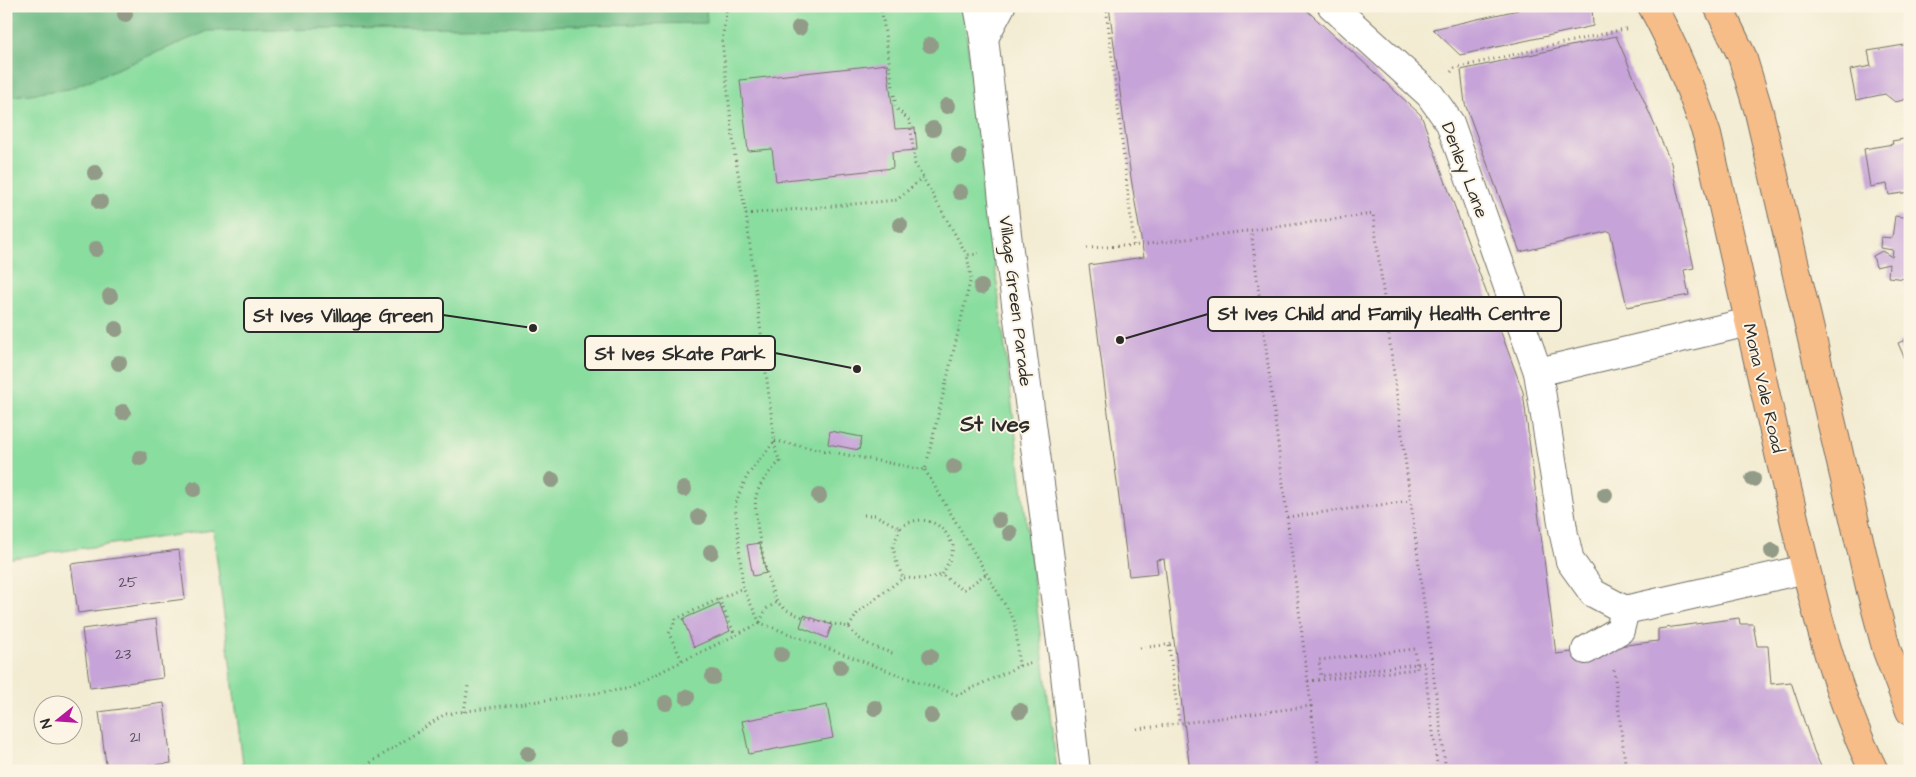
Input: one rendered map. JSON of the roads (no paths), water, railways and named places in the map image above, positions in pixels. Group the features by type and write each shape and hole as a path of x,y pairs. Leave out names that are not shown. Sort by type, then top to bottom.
{"highway":[{"name":"Mona Vale Road","path":"1652,6 1666,30 1687,78 1707,135 1806,570 1838,686 1859,741 1874,771"},
{"path":"1718,6 1742,56 1759,112 1871,592 1887,651 1910,711"}],"street":[{"name":"Village Green Parade","path":"978,6 984,38 1009,251 1064,657 1076,771"},
{"path":"984,38 1001,6"},
{"name":"Denley Lane","path":"1332,6 1430,95 1450,123 1459,182 1538,372 1537,426 1570,561 1593,593 1625,610"},
{"path":"1538,372 1749,322"},
{"path":"1586,650 1620,630 1625,610 1806,570"}],"place":[{"name":"St Ives Village Green","path":"533,328"},
{"name":"St Ives Child and Family Health Centre","path":"1120,340"},
{"name":"St Ives Skate Park","path":"857,369"}],"district":[{"name":"St Ives","path":"995,423"}]}
